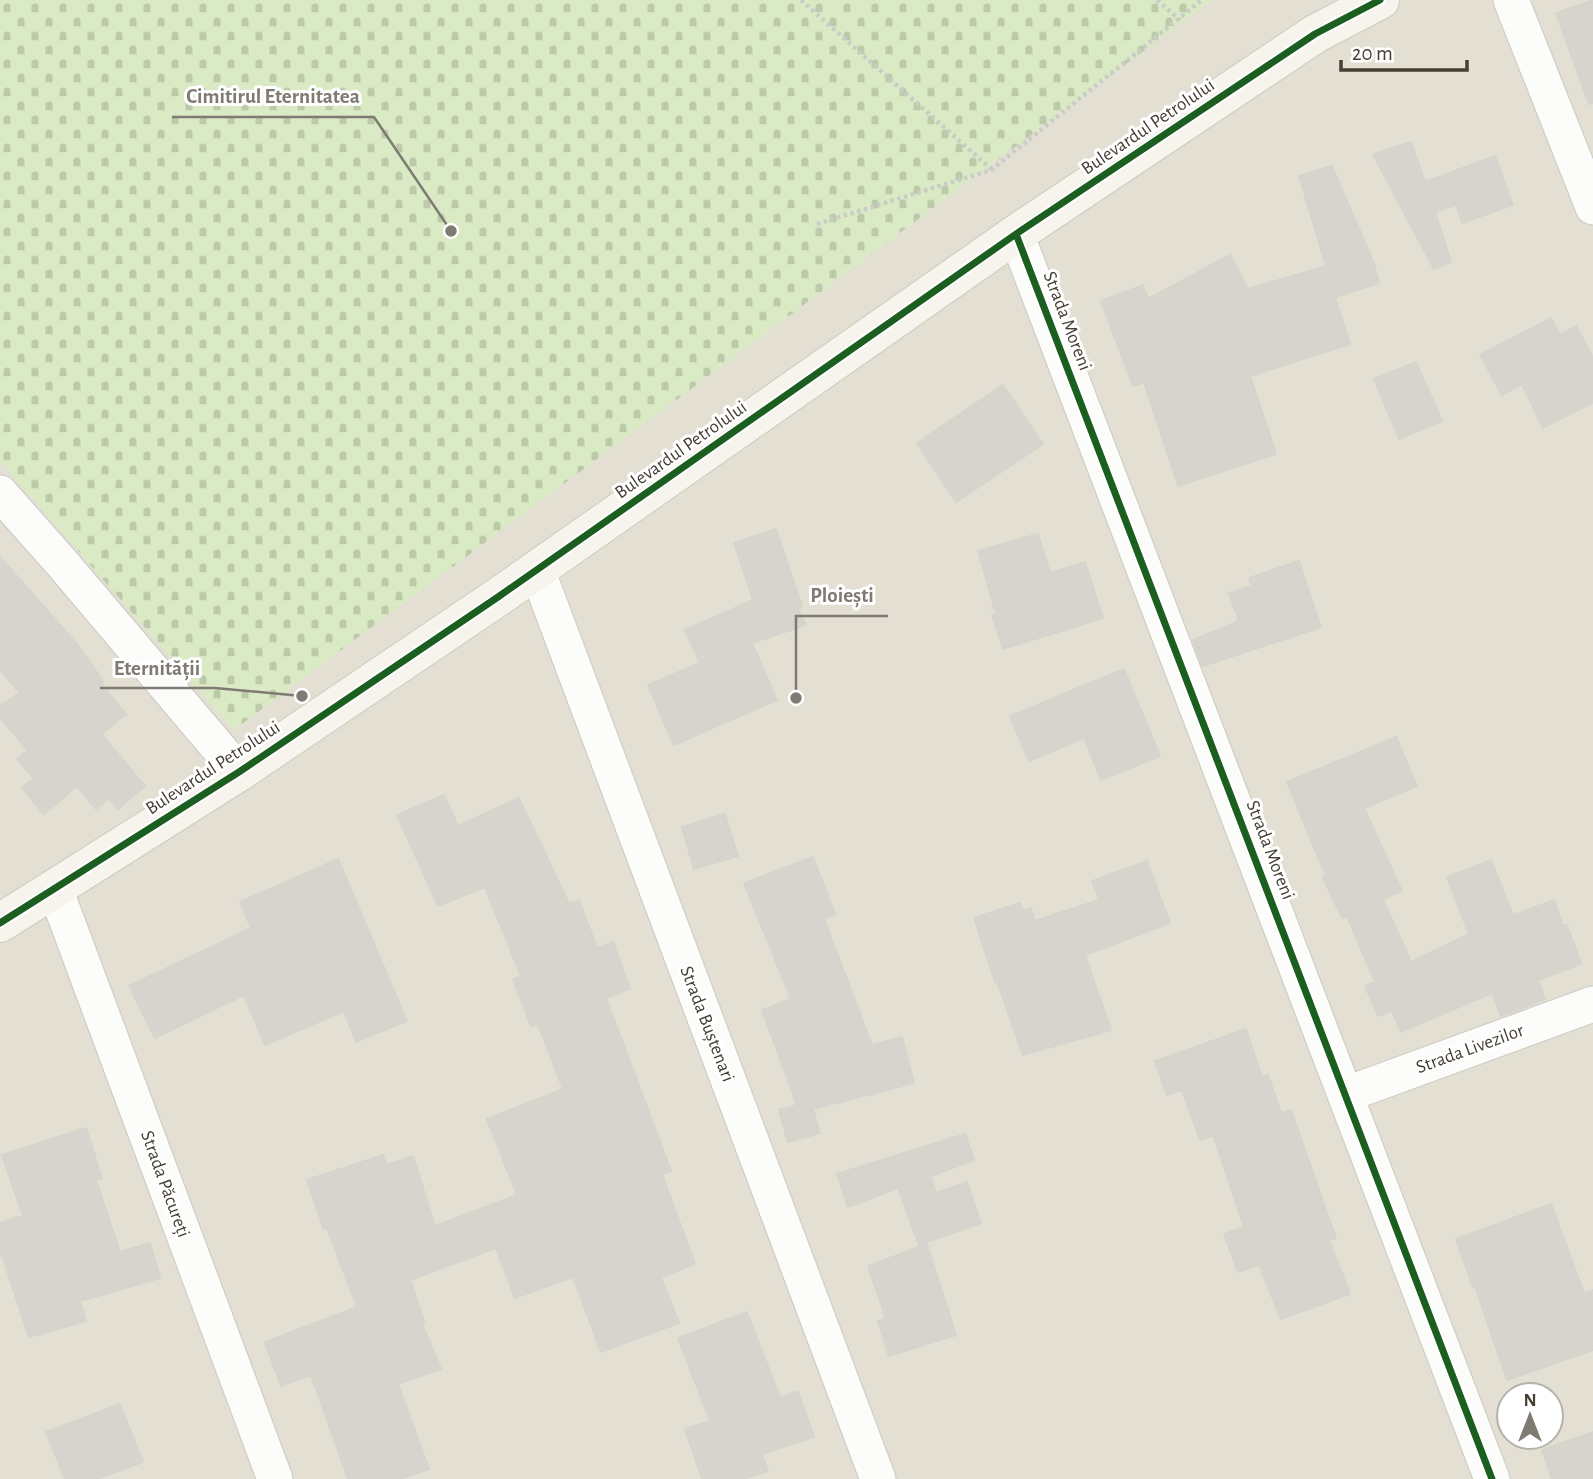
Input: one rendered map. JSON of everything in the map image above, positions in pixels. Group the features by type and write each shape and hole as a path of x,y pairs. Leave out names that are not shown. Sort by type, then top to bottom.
{"street":[{"name":"Bulevardul Petrolului","path":"0,923 239,772 537,570 1016,234 1315,34 1380,0"},
{"path":"1511,0 1593,207"},
{"name":"Strada Moreni","path":"1016,234 1492,1479"},
{"path":"0,493 239,772"},
{"name":"Strada Buștenari","path":"537,570 878,1479"},
{"name":"Strada Păcureți","path":"55,889 275,1479"},
{"name":"Strada Livezilor","path":"1347,1094 1593,1004"}],"path":[{"path":"801,0 991,170"},
{"path":"1157,0 1180,20"},
{"path":"817,224 991,170 1202,0"}],"shaded area":[{"path":"0,0 1593,0 1593,1479 0,1479"}],"green space":[{"path":"0,0 1212,0 234,730 0,461"}],"building":[{"path":"1593,0 1593,103 1589,104 1556,13"},
{"path":"1411,142 1425,182 1495,156 1513,205 1462,223 1456,205 1435,212 1451,262 1434,269 1373,154"},
{"path":"1332,166 1373,261 1379,283 1335,297 1350,344 1250,376 1276,454 1178,486 1144,382 1133,386 1101,301 1143,285 1148,299 1230,255 1248,289 1326,266 1299,176"},
{"path":"1551,318 1560,335 1576,326 1593,358 1593,403 1543,428 1522,384 1502,395 1480,355"},
{"path":"1416,362 1442,421 1399,439 1374,379"},
{"path":"1003,385 1043,444 956,502 917,443"},
{"path":"776,529 802,606 798,609 806,625 752,643 777,700 674,745 648,685 700,663 685,630 753,600 734,543"},
{"path":"1038,534 1050,573 1085,562 1103,618 1003,649 992,615 996,614 978,551"},
{"path":"0,557 77,644 103,681 101,683 126,714 101,734 145,786 118,809 109,798 96,809 77,786 44,814 22,788 34,779 17,759 28,750 0,718 0,706 20,693 0,670"},
{"path":"1299,561 1321,627 1203,666 1193,640 1239,621 1229,593 1252,586 1249,578"},
{"path":"1124,669 1160,756 1101,780 1084,738 1029,761 1010,716"},
{"path":"1396,737 1417,786 1364,808 1402,891 1383,899 1411,962 1469,934 1447,877 1491,860 1513,915 1554,900 1563,926 1567,925 1581,964 1538,980 1545,999 1501,1016 1492,993 1401,1032 1392,1011 1378,1016 1365,986 1375,982 1347,916 1342,918 1323,878 1326,876 1287,782"},
{"path":"444,795 458,826 519,798 569,904 579,900 597,948 613,942 630,989 606,998 671,1171 662,1174 695,1264 661,1277 679,1323 601,1352 573,1277 515,1298 496,1248 410,1280 425,1323 422,1324 441,1369 398,1384 429,1469 401,1479 348,1479 311,1375 281,1386 265,1342 357,1307 327,1228 324,1229 307,1180 383,1155 386,1165 413,1156 435,1226 517,1195 487,1119 563,1089 538,1024 531,1026 513,979 521,976 485,887 438,906 397,815"},
{"path":"725,814 738,856 694,869 682,827"},
{"path":"813,857 835,914 824,919 872,1045 902,1037 914,1083 813,1109 820,1133 788,1142 779,1110 797,1105 762,1010 791,999 744,883"},
{"path":"338,859 407,1021 356,1042 344,1011 265,1045 244,995 155,1038 129,986 251,928 240,902"},
{"path":"1147,861 1170,923 1085,955 1111,1030 1023,1055 974,918 1020,903 1023,911 1031,908 1035,921 1099,900 1092,881"},
{"path":"1246,1029 1262,1077 1268,1075 1281,1113 1291,1110 1336,1238 1329,1240 1350,1294 1281,1319 1259,1265 1238,1272 1224,1234 1244,1227 1213,1135 1200,1140 1182,1090 1167,1095 1155,1061"},
{"path":"86,1128 102,1178 96,1180 120,1252 150,1243 160,1278 80,1301 86,1321 29,1337 0,1249 0,1223 23,1216 2,1155"},
{"path":"965,1134 974,1160 931,1176 936,1193 967,1182 981,1223 919,1245 898,1188 848,1207 837,1174"},
{"path":"1551,1204 1584,1293 1593,1290 1593,1350 1507,1380 1456,1239"},
{"path":"927,1244 956,1335 889,1356 878,1321 886,1319 868,1266"},
{"path":"747,1312 780,1398 798,1391 814,1437 762,1454 768,1471 743,1479 702,1479 685,1429 710,1421 678,1338"},
{"path":"120,1404 143,1462 98,1479 65,1479 46,1432"},
{"path":"1593,1432 1593,1479 1552,1479 1542,1451 1565,1451 1565,1442"}],"cycle path":[{"path":"0,923 239,772 498,597 1016,234 1315,34 1380,0"},
{"path":"1016,234 1492,1479"}],"place":[{"name":"Cimitirul Eternitatea","path":"451,231"},
{"name":"Eternității","path":"302,696"},
{"name":"Ploiești","path":"796,698"}]}
